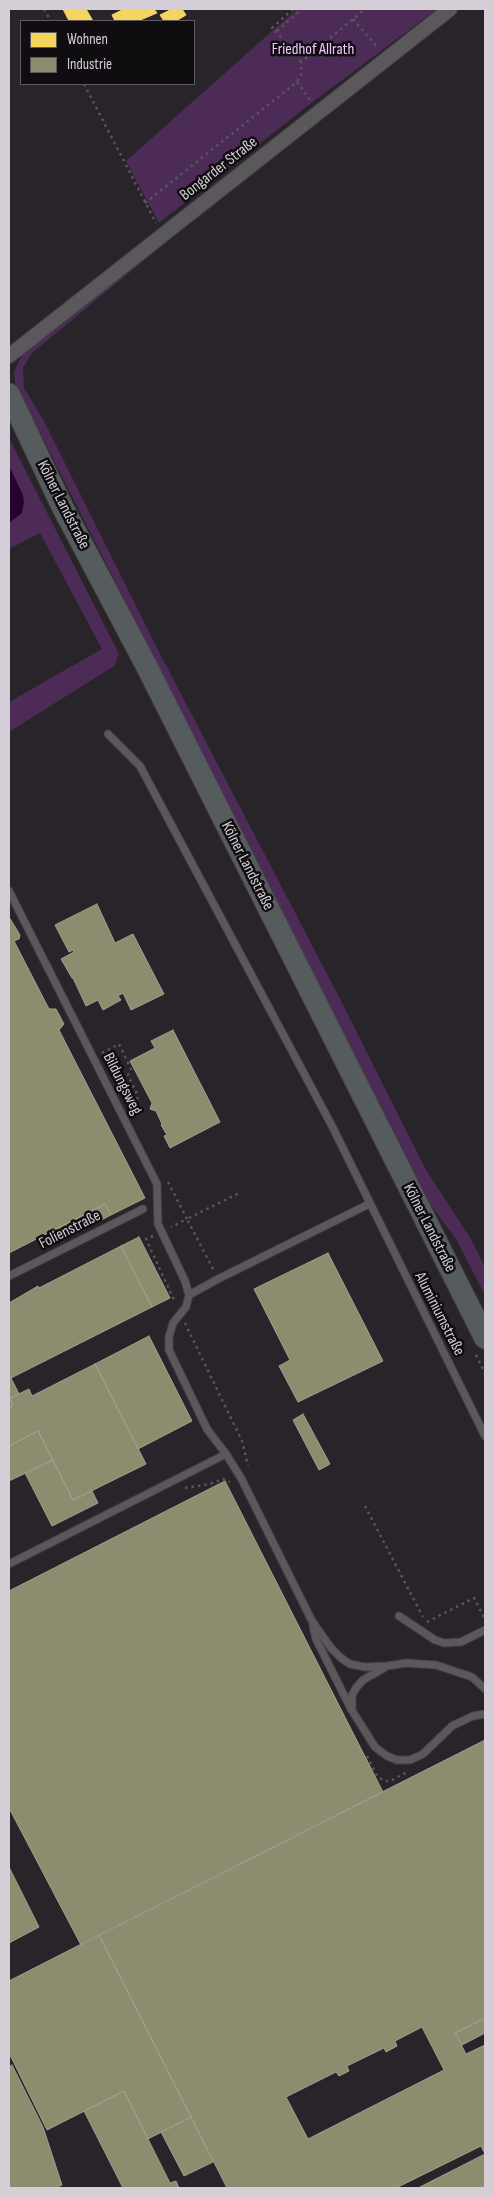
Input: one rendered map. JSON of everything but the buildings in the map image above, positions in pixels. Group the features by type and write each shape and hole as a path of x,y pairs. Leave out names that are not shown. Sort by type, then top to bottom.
{"main road":[{"name":"Kölner Landstraße","path":"9,394 62,506 146,665 485,1338"}],"street":[{"name":"Bongarder Straße","path":"9,356 450,9"}],"lane":[{"name":"Aluminiumstraße","path":"108,734 140,766 332,1126 485,1436"},
{"name":"Bildungsweg","path":"9,891 154,1177 158,1190 158,1224 185,1281 189,1295"},
{"path":"369,1204 189,1295 186,1307 173,1322 168,1337 169,1350 208,1428 241,1478 312,1620 331,1648 350,1664 365,1667 387,1666 406,1662 436,1665 472,1677 485,1689"},
{"name":"Folienstraße","path":"9,1276 143,1209"},
{"path":"9,1564 226,1454"},
{"path":"399,1616 435,1640 444,1643 461,1642 485,1630"},
{"path":"312,1620 316,1639 352,1709 375,1747 387,1756 397,1760 410,1760 422,1754 452,1726 472,1716 485,1714"},
{"path":"352,1709 352,1696 356,1688 363,1680 387,1666"}],"path":[{"path":"44,9 50,20"},
{"path":"145,203 297,82 302,73 300,57 272,28 293,9"},
{"path":"276,32 302,9"},
{"path":"302,62 365,9"},
{"path":"353,19 387,58"},
{"path":"297,82 319,112"},
{"path":"85,85 162,236"},
{"path":"218,1279 187,1219 241,1192"},
{"path":"365,1506 425,1623 474,1598 485,1619"}],"green space":[{"name":"Friedhof Allrath","path":"297,9 437,9 310,104 159,223 126,161"},
{"path":"168,237 159,248 32,353 23,368 24,388 44,421 155,644 338,995 426,1170 471,1239 485,1267 485,1295 456,1239 427,1200 15,383 14,372 23,353"},
{"path":"9,438 119,654 114,666 9,732 9,702 102,649 40,533 9,549"}],"shaded area":[{"path":"9,466 23,495 24,502 22,513 9,523"}]}
